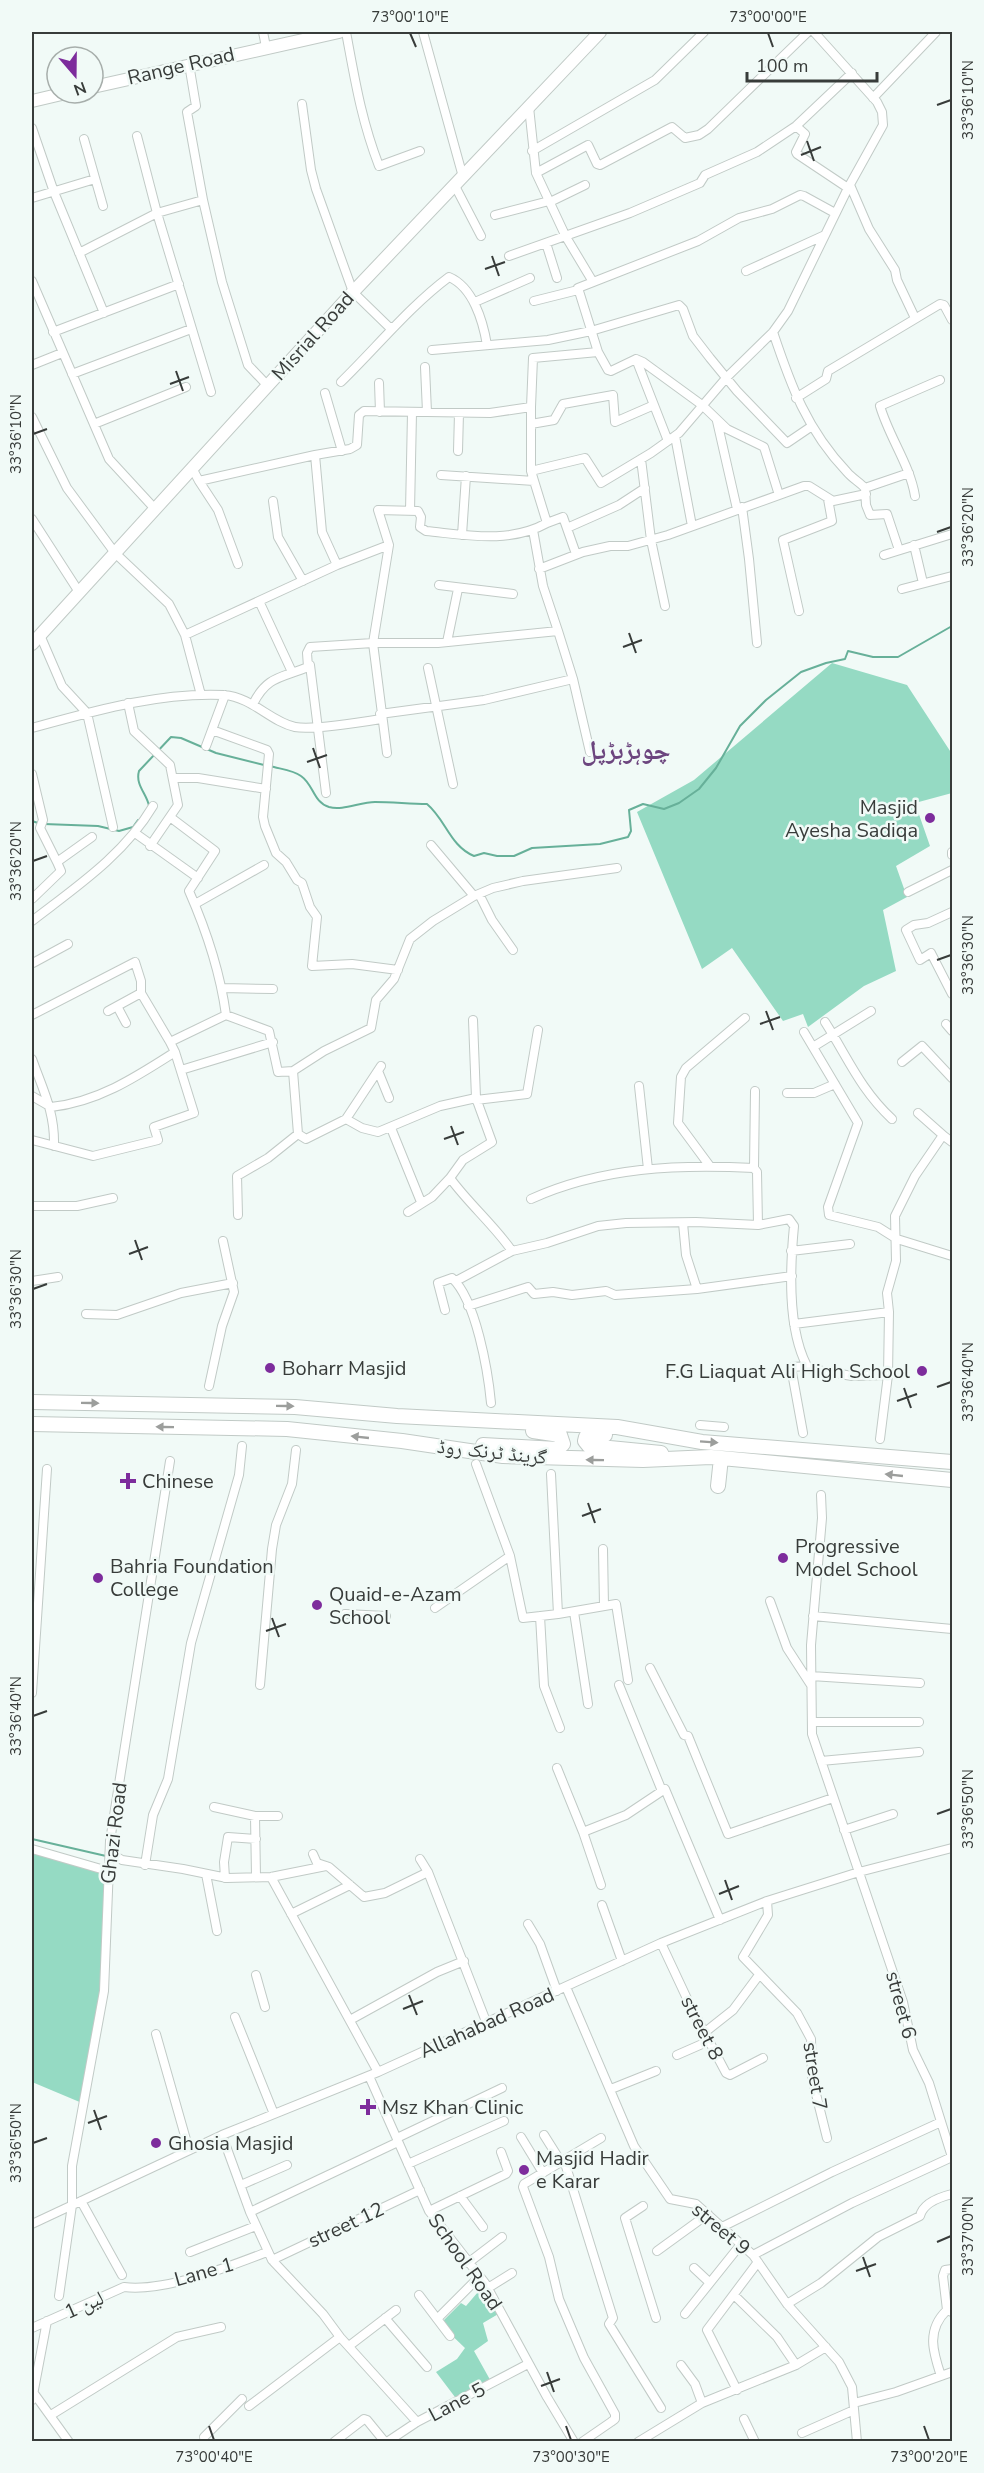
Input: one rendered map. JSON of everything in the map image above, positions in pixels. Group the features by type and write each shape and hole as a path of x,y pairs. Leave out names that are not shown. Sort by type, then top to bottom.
{"highway":[{"name":"گرینڈ ٹرنک روڈ","path":"32,1402 295,1407 397,1416 617,1427 683,1440 952,1462"},
{"path":"397,1416 558,1434 563,1441 557,1449 402,1441"},
{"name":"گرینڈ ٹرنک روڈ","path":"32,1424 287,1429 402,1441 503,1456 568,1460 716,1458 952,1480"},
{"path":"683,1440 591,1434 584,1440 589,1446 716,1458 718,1486"}],"main road":[{"name":"Range Road","path":"105,84 339,32"},
{"name":"Misrial Road","path":"36,640 353,292 600,32"}],"street":[{"path":"263,32 266,47"},
{"path":"346,32 362,119 379,166 420,151"},
{"path":"423,32 459,181 481,236"},
{"path":"532,151 655,80 704,32"},
{"path":"536,173 588,145 597,164 600,165 672,127 685,138 699,135 708,129 808,32"},
{"path":"441,475 533,476 585,458 601,483 672,438 727,377 773,332 788,311 835,213 883,125 882,112 873,98 814,32"},
{"path":"873,98 936,32"},
{"path":"189,64 196,106 188,112 203,200 222,282 248,365 268,386"},
{"path":"510,256 630,213 700,183 705,175 757,152 796,126 852,73"},
{"path":"302,104 311,170 353,292 389,327 393,327"},
{"path":"530,107 532,151 536,173 566,237 593,282"},
{"path":"796,126 805,134 797,154 849,186 869,229 895,270 897,280 915,318"},
{"path":"32,128 54,192 104,313"},
{"path":"137,136 157,213 211,392"},
{"path":"84,139 103,206"},
{"path":"32,198 95,179"},
{"path":"495,215 549,202 585,185"},
{"path":"534,301 578,290 580,287 698,241 739,218 768,210 800,195 835,213"},
{"path":"80,253 157,213 203,200"},
{"path":"746,271 825,234"},
{"path":"546,243 557,278"},
{"path":"341,382 380,345 393,327 449,277 475,302 484,325 487,345"},
{"path":"475,302 530,278"},
{"path":"32,281 109,459 155,509"},
{"path":"53,332 178,284"},
{"path":"578,290 598,352 608,370 611,371 636,359"},
{"path":"796,398 825,379 828,372 915,318 942,304 952,320"},
{"path":"432,350 530,342 591,331 679,305 683,309 693,336 737,391 787,443 812,426"},
{"path":"72,374 191,329"},
{"path":"773,332 796,398 812,426 849,474 866,491 866,504 870,515 887,514 898,550"},
{"path":"547,523 533,476 531,408 533,358 598,352"},
{"path":"32,365 62,353"},
{"path":"636,359 654,405 672,438 692,526"},
{"path":"636,359 702,405 727,429 764,447 779,495"},
{"path":"425,368 427,412"},
{"path":"915,496 909,473 880,406 940,380"},
{"path":"379,383 380,412"},
{"path":"94,424 186,387"},
{"path":"325,393 342,451"},
{"path":"531,424 554,420 563,404 613,395 615,422 654,405"},
{"path":"199,481 342,451 357,445 362,413 459,413 531,408"},
{"path":"410,511 412,413"},
{"path":"458,451 459,413"},
{"path":"32,417 67,488 115,553 169,604 185,635 201,695"},
{"path":"717,421 750,559 757,643"},
{"path":"315,455 322,532 337,565"},
{"path":"641,459 651,540 665,606"},
{"path":"192,468 218,510 238,564"},
{"path":"539,568 576,554 651,540 739,508 809,486 828,499 840,501 909,473"},
{"path":"462,535 466,476"},
{"path":"567,528 619,505 645,488"},
{"path":"800,611 783,540 832,521 828,499"},
{"path":"273,501 278,537 303,581"},
{"path":"387,753 373,643 389,545 377,513 378,510 420,512 422,530 492,537 514,536 563,518 576,554"},
{"path":"32,519 79,592"},
{"path":"533,530 539,568 573,679 590,752"},
{"path":"884,555 952,534"},
{"path":"185,635 337,565 389,545"},
{"path":"914,545 923,584"},
{"path":"902,589 952,576"},
{"path":"439,585 513,594"},
{"path":"447,642 458,589"},
{"path":"259,601 292,672"},
{"path":"326,793 308,653 310,647 447,642 558,631"},
{"path":"36,640 62,686 87,713 113,827"},
{"path":"253,704 262,687 310,665"},
{"path":"428,668 453,784"},
{"path":"32,728 148,699 201,695 225,695 253,704 294,727 317,725 484,700 573,679"},
{"path":"206,746 225,695"},
{"path":"128,703 134,731 170,765 174,778 178,805 150,846"},
{"path":"212,730 267,750 268,766 263,817 276,853 293,871 297,880 303,883 310,907 317,916 312,966 352,964 398,970"},
{"path":"32,774 42,824 61,871 32,899"},
{"path":"174,778 198,778 266,789"},
{"path":"32,921 95,872 135,833 153,806"},
{"path":"170,817 215,849 215,853 189,891 213,949 226,1015"},
{"path":"135,833 150,846 198,878"},
{"path":"57,862 92,837"},
{"path":"431,845 476,895 513,950"},
{"path":"195,904 264,865"},
{"path":"170,1042 226,1015 269,1031 279,1072 293,1071 324,1051 371,1028 376,1000 394,979 410,939 476,895 523,881 617,868"},
{"path":"908,892 952,870"},
{"path":"952,912 906,930 920,960 931,954 952,994"},
{"path":"32,965 68,944"},
{"path":"32,953 32,965"},
{"path":"32,1015 135,962 141,981 141,993 175,1052 194,1113 154,1127 158,1140 93,1156 32,1140"},
{"path":"222,988 273,989"},
{"path":"108,1011 141,993"},
{"path":"117,1006 126,1023"},
{"path":"813,1047 872,1011"},
{"path":"710,1166 678,1123 681,1077 686,1068 745,1018"},
{"path":"408,1212 432,1197 463,1160 492,1142 476,1099 473,1020"},
{"path":"825,1022 867,1093 892,1119"},
{"path":"946,1024 952,1031"},
{"path":"346,1119 362,1128 378,1132 440,1106 476,1099 527,1094 538,1030"},
{"path":"804,1032 858,1123 828,1211 829,1215 878,1227 897,1239 952,1256"},
{"path":"181,1070 273,1042"},
{"path":"902,1062 922,1046 952,1078"},
{"path":"32,1096 51,1107 78,1101 120,1086 175,1052"},
{"path":"32,1059 51,1107 55,1126 54,1146"},
{"path":"298,1134 306,1139 346,1119 380,1069 389,1098"},
{"path":"293,1071 298,1134"},
{"path":"787,1094 814,1093 835,1084"},
{"path":"639,1086 648,1169"},
{"path":"755,1091 754,1168 757,1172 758,1226"},
{"path":"918,1113 952,1142"},
{"path":"391,1128 422,1202"},
{"path":"238,1215 237,1176 268,1158 298,1134"},
{"path":"880,1439 888,1375 890,1312 887,1293 896,1261 895,1216 915,1176 944,1136"},
{"path":"531,1199 560,1186 648,1169 710,1166 754,1168"},
{"path":"450,1178 500,1233 512,1251"},
{"path":"32,1206 77,1206 113,1198"},
{"path":"456,1281 512,1251 547,1243 598,1226 626,1223 758,1226 790,1220 794,1226 791,1251 794,1324 807,1366"},
{"path":"683,1223 686,1255 697,1289"},
{"path":"209,1386 222,1326 232,1298 233,1283 223,1241"},
{"path":"791,1251 850,1244"},
{"path":"468,1306 528,1287 533,1294 553,1292 565,1296 606,1290 615,1295 697,1289 792,1276"},
{"path":"32,1281 58,1277"},
{"path":"445,1310 438,1283 448,1278 456,1281 468,1306 486,1358 491,1403"},
{"path":"86,1314 117,1315 181,1293 233,1283"},
{"path":"794,1324 890,1312"},
{"path":"803,1433 791,1367 807,1366 811,1369 852,1376 888,1375"},
{"path":"700,1425 724,1427"},
{"path":"145,1865 153,1815 168,1779 191,1642 239,1475 242,1446"},
{"path":"260,1685 272,1549 276,1526 292,1484 296,1450"},
{"name":"Ghazi Road","path":"59,2296 72,2205 72,2166 104,1991 109,1856 170,1461"},
{"path":"476,1464 510,1556 523,1618 616,1604 628,1680"},
{"path":"32,1693 47,1469"},
{"path":"551,1474 558,1614"},
{"name":"street 6","path":"821,1495 822,1518 813,1616 812,1734 903,2002 913,2050 929,2083 952,2157"},
{"path":"603,1549 604,1606"},
{"path":"435,1608 510,1556"},
{"path":"770,1601 787,1648 811,1681 920,1683"},
{"path":"574,1612 588,1704"},
{"path":"345,1614 386,1616"},
{"path":"540,1616 544,1686 560,1728"},
{"path":"813,1616 952,1629"},
{"path":"650,1668 684,1735 688,1736 728,1834 833,1798"},
{"path":"619,1685 662,1791"},
{"path":"812,1722 919,1722"},
{"path":"821,1761 919,1752"},
{"path":"557,1768 602,1885"},
{"path":"583,1832 626,1815 665,1789 720,1920"},
{"path":"214,1807 255,1816 278,1816"},
{"path":"844,1830 893,1814"},
{"path":"255,1816 256,1877"},
{"path":"225,1878 224,1862 228,1837 256,1839"},
{"path":"32,1848 108,1872"},
{"name":"Allahabad Road","path":"32,2224 222,2135 374,2074 661,1943 767,1901 859,1872 952,1848"},
{"path":"313,1854 318,1863 326,1866 364,1897 370,1898 428,1872"},
{"path":"109,1856 145,1865 225,1878 271,1877 326,1866"},
{"path":"420,1859 428,1872 487,2024"},
{"path":"206,1874 217,1931"},
{"name":"School Road","path":"271,1877 350,2020 429,2211 488,2288 528,2364 574,2442"},
{"path":"291,1914 350,1885"},
{"name":"street 7","path":"767,1901 768,1915 743,1957 798,2013 811,2039 812,2078 827,2138"},
{"path":"602,1905 622,1961"},
{"path":"528,1924 540,1944 557,1991"},
{"name":"street 8","path":"661,1943 728,2076 763,2058"},
{"path":"350,2020 437,1972 464,1962"},
{"path":"256,1975 265,2007"},
{"path":"677,2055 707,2037 733,2010 759,1975"},
{"name":"street 9","path":"567,1987 634,2146 670,2199 696,2204 756,2259 787,2304 847,2374 852,2387 857,2442"},
{"path":"235,2017 274,2114"},
{"path":"156,2034 189,2150"},
{"path":"610,2089 656,2071"},
{"path":"250,2212 502,2088"},
{"path":"408,2164 504,2121"},
{"path":"722,2227 832,2172 941,2122"},
{"path":"222,2135 250,2212 270,2256 417,2422"},
{"path":"544,2135 562,2161 613,2318 609,2324 661,2408"},
{"path":"521,2137 543,2173"},
{"path":"582,2442 615,2419 615,2414 584,2358 560,2299 549,2257 523,2187 601,2138"},
{"path":"429,2211 507,2173 501,2152"},
{"path":"737,2390 707,2333 756,2259 852,2203 952,2157"},
{"path":"241,2185 287,2166"},
{"name":"street 12","path":"270,2256 420,2190"},
{"path":"787,2304 821,2283 878,2237 920,2216 922,2208 928,2204 952,2194"},
{"path":"460,2196 483,2227"},
{"path":"81,2201 122,2275"},
{"path":"643,2206 625,2218 656,2318"},
{"path":"657,2251 708,2214"},
{"path":"190,2252 256,2226"},
{"path":"468,2263 501,2237"},
{"path":"685,2314 741,2244"},
{"name":"Lane 1","path":"139,2289 270,2256"},
{"path":"694,2268 709,2282"},
{"path":"941,2376 933,2351 932,2339 939,2318 950,2311 943,2273 945,2270 952,2269"},
{"path":"488,2288 512,2273"},
{"path":"436,2319 479,2277"},
{"name":"لین 1","path":"32,2328 124,2287 139,2289"},
{"path":"419,2295 450,2336"},
{"path":"734,2295 777,2337 796,2365"},
{"path":"349,2346 396,2310"},
{"path":"385,2318 427,2367"},
{"path":"47,2321 32,2396 51,2415 69,2442"},
{"path":"51,2415 177,2337 221,2327"},
{"path":"249,2406 340,2337"},
{"path":"638,2442 702,2403 796,2365 826,2347"},
{"name":"Lane 5","path":"386,2442 417,2422 528,2364"},
{"path":"681,2365 694,2384 702,2403"},
{"path":"802,2433 854,2407 952,2372"},
{"path":"204,2437 242,2399"},
{"path":"334,2442 364,2419 386,2442"},
{"path":"744,2419 755,2442"}],"green space":[{"path":"832,663 907,685 952,754 952,793 915,803 930,846 896,866 907,897 883,910 896,971 864,986 808,1027 803,1014 783,1021 732,948 702,969 637,812 694,780"},
{"path":"32,1851 108,1871 104,1991 82,2103 32,2082"},
{"path":"484,2285 500,2313 483,2323 488,2341 474,2351 493,2385 461,2405 436,2372 457,2359 465,2348 440,2324 461,2303 466,2306"}],"waterway":[{"path":"270,766 301,776 320,801 329,807 340,808 375,802 427,804 459,846 474,856 484,853 514,856 532,848 600,844 628,837 631,831 629,810 643,804 664,809 679,803 699,789 716,768 740,726 766,700 801,672 845,659 848,651 873,657 898,657 952,626"},
{"path":"149,806 140,785 139,771 171,737 181,738 216,753 264,765"},
{"path":"44,824 98,826 119,831 133,827 138,820"},
{"path":"32,821 38,823"},
{"path":"32,1839 106,1856"}],"place":[{"name":"Masjid Ayesha Sadiqa","path":"930,818"},
{"name":"Boharr Masjid","path":"270,1368"},
{"name":"F.G Liaquat Ali High School","path":"922,1371"},
{"name":"Chinese","path":"128,1481"},
{"name":"Progressive Model School","path":"783,1558"},
{"name":"Bahria Foundation College","path":"98,1578"},
{"name":"Quaid-e-Azam School","path":"317,1605"},
{"name":"Msz Khan Clinic","path":"368,2107"},
{"name":"Ghosia Masjid","path":"156,2143"},
{"name":"Masjid Hadir e Karar","path":"524,2170"}],"district":[{"name":"چوہڑہڑپل","path":"626,750"}]}
